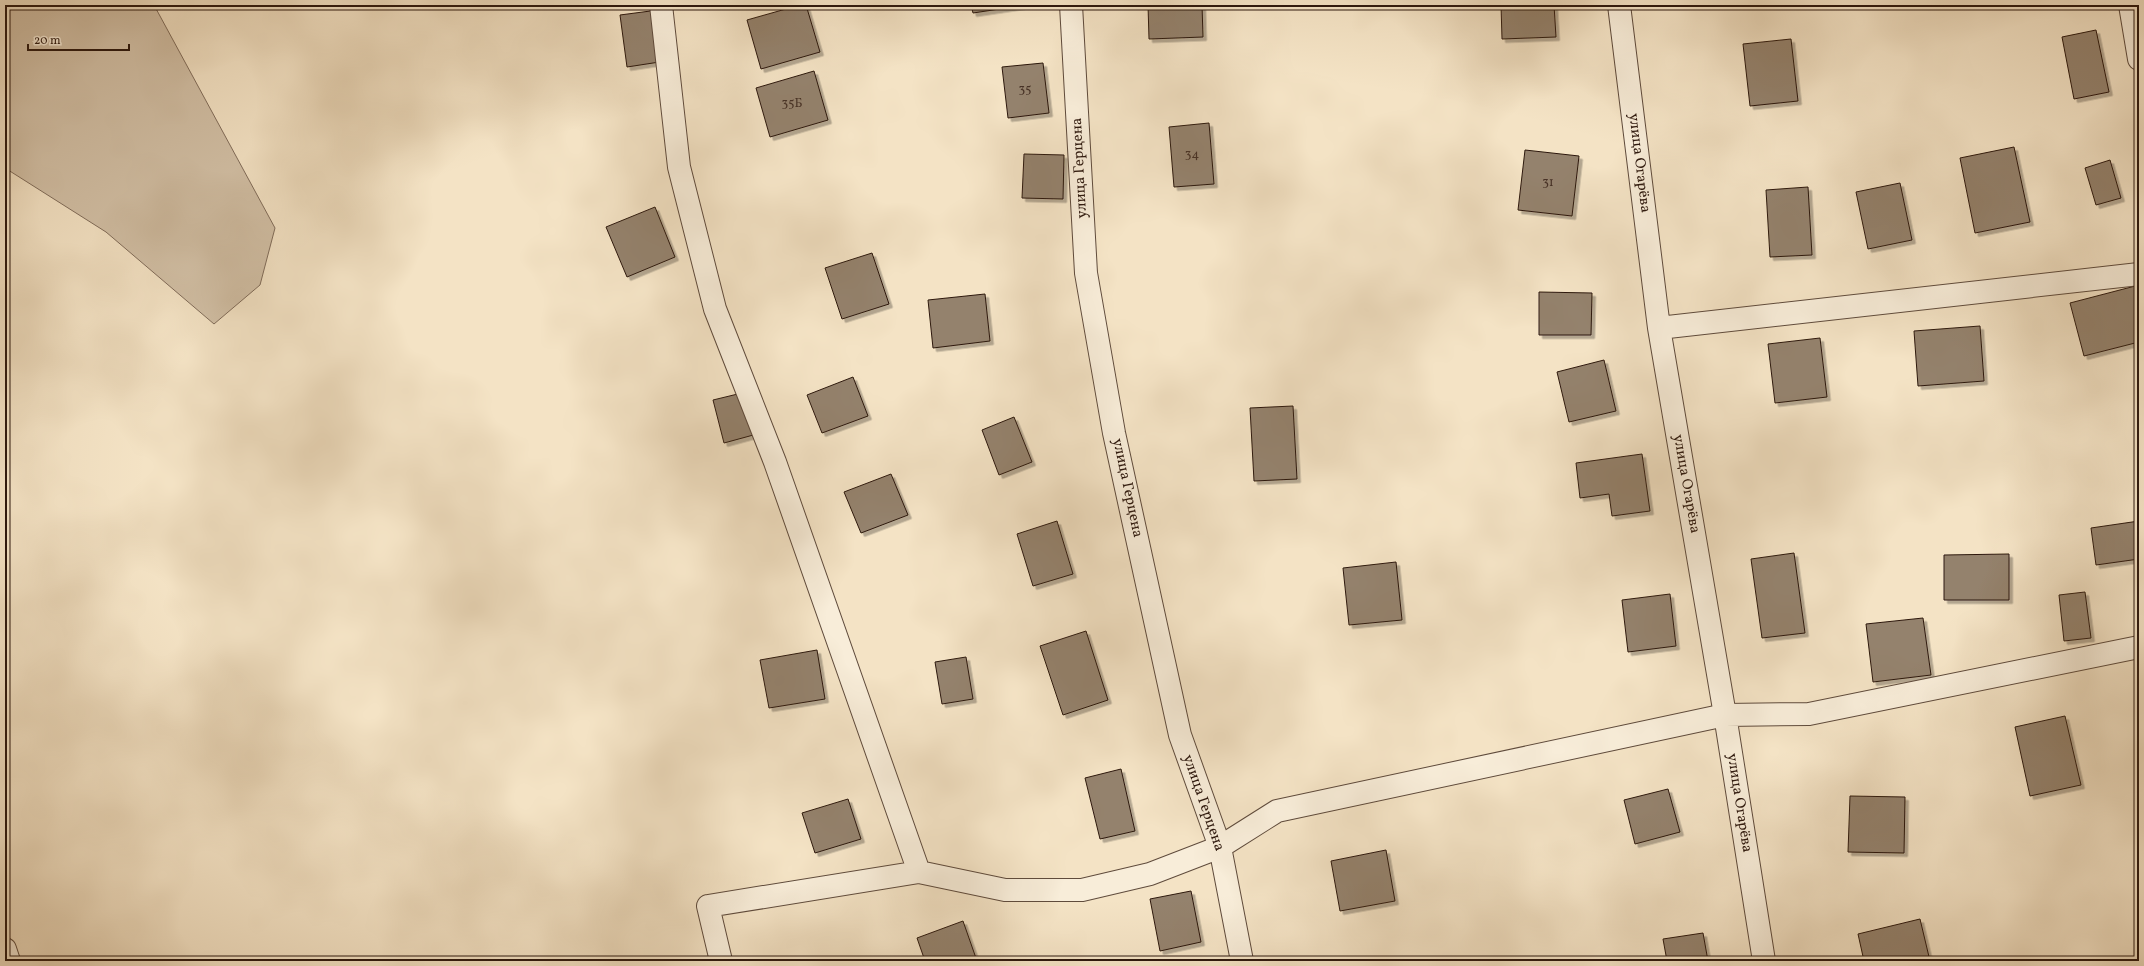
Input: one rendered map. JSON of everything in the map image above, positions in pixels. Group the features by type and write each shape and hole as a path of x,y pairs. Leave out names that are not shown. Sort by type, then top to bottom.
{"street":[{"path":"661,5 679,167 715,309 775,462 919,872"},
{"name":"улица Герцена","path":"1070,5 1086,273 1109,402 1180,735 1220,846 1242,961"},
{"name":"улица Огарёва","path":"1619,5 1659,328 1725,716 1764,961"},
{"path":"2130,5 2139,59"},
{"path":"1659,328 2139,274"},
{"path":"721,961 708,906 919,872 1005,890 1082,890 1150,874 1220,846 1277,811 1725,716 1809,714 2139,647"},
{"path":"5,949 9,961"}],"shaded area":[{"path":"5,5 154,5 275,228 260,285 214,324 106,232 5,168"}],"building":[{"path":"800,5 806,5 820,52 761,69 747,20"},
{"path":"971,5 1026,5 973,13"},
{"path":"1148,5 1202,5 1203,37 1149,39"},
{"path":"1501,5 1554,5 1556,37 1502,39"},
{"path":"658,10 666,61 627,67 620,15"},
{"path":"2096,30 2109,92 2074,99 2062,37"},
{"path":"1791,39 1798,101 1750,106 1743,44"},
{"path":"1043,63 1049,113 1008,118 1002,67"},
{"path":"814,71 828,120 770,137 756,88"},
{"path":"1209,123 1214,184 1174,187 1169,127"},
{"path":"2014,147 2030,222 1975,233 1960,158"},
{"path":"1525,150 1579,156 1572,216 1518,210"},
{"path":"1024,154 1064,155 1063,199 1022,198"},
{"path":"2110,160 2121,198 2096,205 2085,168"},
{"path":"1900,183 1912,240 1868,249 1856,192"},
{"path":"1808,187 1812,255 1770,257 1766,190"},
{"path":"655,207 675,257 627,277 606,227"},
{"path":"872,253 889,304 842,319 825,268"},
{"path":"2139,285 2139,342 2084,356 2070,303"},
{"path":"1539,292 1592,293 1591,335 1539,335"},
{"path":"985,294 990,341 933,348 928,300"},
{"path":"1980,326 1984,381 1918,386 1914,331"},
{"path":"1820,338 1827,397 1775,403 1768,344"},
{"path":"1604,360 1616,411 1569,422 1557,372"},
{"path":"853,377 868,416 822,433 807,395"},
{"path":"746,392 757,434 724,443 713,400"},
{"path":"1293,406 1297,479 1254,481 1250,408"},
{"path":"1014,417 1032,462 999,475 982,430"},
{"path":"1642,454 1650,511 1612,516 1609,494 1580,498 1576,463"},
{"path":"891,474 908,515 861,533 844,492"},
{"path":"1057,521 1073,574 1033,586 1017,534"},
{"path":"2139,521 2139,559 2096,565 2091,528"},
{"path":"1794,553 1805,633 1762,638 1751,559"},
{"path":"2009,554 2009,600 1944,600 1944,555"},
{"path":"1396,562 1402,620 1349,625 1343,568"},
{"path":"2085,592 2091,638 2064,641 2059,595"},
{"path":"1670,594 1676,646 1628,652 1622,600"},
{"path":"1923,618 1931,675 1873,682 1866,624"},
{"path":"1086,631 1108,700 1063,715 1040,646"},
{"path":"817,650 825,699 769,708 760,660"},
{"path":"966,657 973,699 942,704 935,662"},
{"path":"2065,716 2081,785 2030,796 2015,727"},
{"path":"1121,769 1135,831 1100,839 1085,778"},
{"path":"1668,789 1680,832 1635,844 1624,800"},
{"path":"1850,796 1905,797 1904,853 1848,852"},
{"path":"848,799 861,839 815,853 802,813"},
{"path":"1386,850 1395,901 1340,911 1331,861"},
{"path":"1191,891 1201,942 1160,951 1150,899"},
{"path":"1920,919 1930,961 1864,961 1858,934"},
{"path":"963,921 977,961 925,961 917,938"},
{"path":"1703,933 1708,961 1667,961 1663,939"}]}
